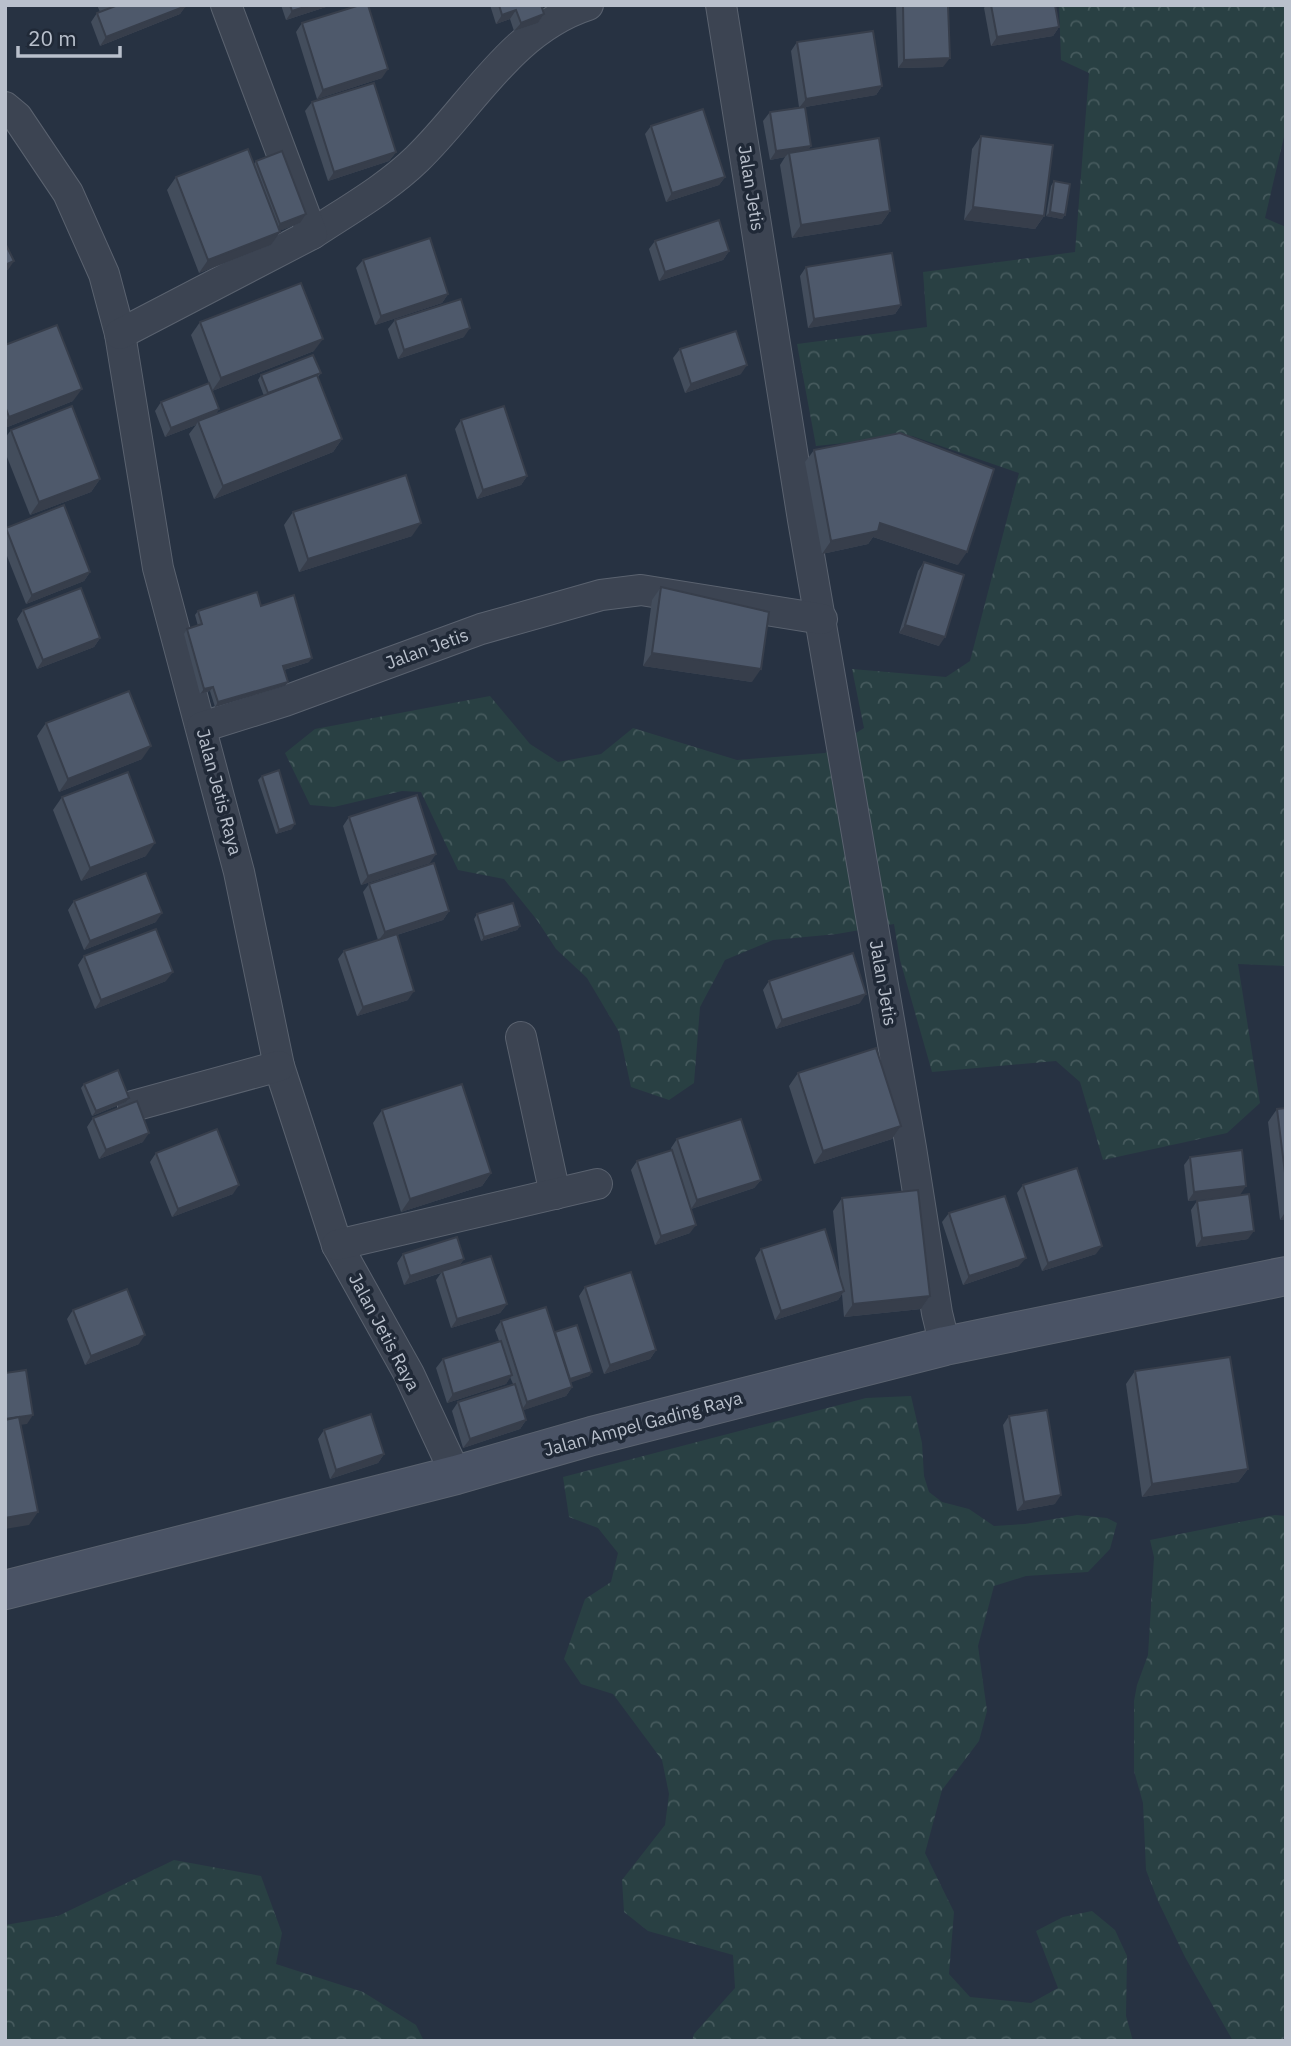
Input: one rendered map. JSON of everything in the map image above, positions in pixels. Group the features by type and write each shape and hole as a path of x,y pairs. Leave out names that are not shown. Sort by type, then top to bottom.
{"main road":[{"name":"Jalan Ampel Gading Raya","path":"5,1590 945,1346 1286,1276"}],"street":[{"path":"226,5 312,234"},
{"path":"120,334 312,234 386,186 419,157 505,60 530,38 568,12 588,5"},
{"name":"Jalan Jetis","path":"721,5 803,520 937,1313 945,1346"},
{"name":"Jalan Jetis Raya","path":"5,107 17,117 68,193 104,274 120,334 158,568 239,872 279,1066 337,1245 408,1374 456,1475"},
{"name":"Jalan Jetis","path":"202,727 285,701 481,629 601,595 641,590 821,619"},
{"path":"521,1037 555,1194"},
{"path":"133,1106 279,1066"},
{"path":"337,1245 597,1184"}],"green space":[{"path":"1059,5 1286,5 1286,128 1265,218 1286,227 1286,966 1238,964 1260,1103 1227,1133 1103,1160 1080,1082 1056,1061 932,1072 900,960 894,924 837,934 773,940 725,960 700,1007 694,1083 669,1100 631,1087 619,1032 587,978 556,949 504,879 458,870 421,792 402,791 334,807 310,805 285,753 315,729 490,696 530,744 558,762 601,754 633,728 737,760 825,753 864,728 852,669 946,677 970,661 1019,473 912,436 816,446 797,344 927,327 923,272 1075,252 1089,73 1061,60"},
{"path":"911,1396 922,1443 924,1476 929,1492 942,1502 969,1509 994,1526 1077,1515 1107,1518 1117,1523 1110,1549 1088,1572 1026,1576 994,1586 978,1646 987,1711 979,1741 942,1790 925,1853 954,1912 949,1974 970,1997 1031,2003 1058,1988 1036,1931 1063,1917 1092,1911 1115,1930 1127,1956 1126,2016 1133,2041 692,2041 694,2034 735,1988 733,1955 648,1931 624,1912 622,1880 665,1825 669,1794 662,1760 613,1694 581,1684 564,1659 585,1599 611,1582 618,1553 598,1528 569,1517 563,1477 866,1398"},
{"path":"1275,1515 1286,1516 1286,2021 1283,2041 1233,2041 1185,1957 1146,1870 1143,1803 1134,1771 1134,1701 1148,1655 1154,1557 1150,1540"},
{"path":"174,1860 261,1876 282,1933 276,1964 363,1992 416,2025 424,2041 5,2041 5,1925 58,1916"}],"building":[{"path":"118,5 186,6 106,37 97,13"},
{"path":"290,5 311,5 292,11"},
{"path":"360,5 368,5 388,69 323,90 302,23"},
{"path":"499,5 541,5 544,14 521,23 516,10 502,15"},
{"path":"903,5 948,5 950,58 904,60"},
{"path":"991,5 1055,5 1059,27 997,37"},
{"path":"873,31 882,86 806,99 797,42"},
{"path":"374,83 396,152 334,172 312,102"},
{"path":"805,107 811,146 776,151 770,112"},
{"path":"703,109 725,177 672,193 651,126"},
{"path":"981,136 1053,145 1044,216 973,207"},
{"path":"879,138 890,211 801,225 789,153"},
{"path":"248,149 280,232 208,260 176,177"},
{"path":"282,151 306,214 280,224 256,161"},
{"path":"1054,181 1070,184 1065,215 1050,212"},
{"path":"719,220 729,251 665,272 655,241"},
{"path":"430,238 448,294 381,316 363,260"},
{"path":"5,243 14,261 5,265"},
{"path":"892,253 901,305 814,319 806,267"},
{"path":"301,283 323,339 221,378 200,322"},
{"path":"461,299 470,328 404,350 395,320"},
{"path":"57,325 82,389 9,417 5,406 5,345"},
{"path":"736,331 747,365 691,384 680,349"},
{"path":"313,355 321,373 268,393 261,375"},
{"path":"317,375 342,439 223,486 198,421"},
{"path":"209,383 219,409 171,428 161,402"},
{"path":"72,406 100,479 39,502 11,430"},
{"path":"504,406 527,476 483,490 461,420"},
{"path":"900,433 994,469 967,552 880,523 878,531 831,541 814,450"},
{"path":"406,475 421,523 308,559 293,512"},
{"path":"64,505 90,572 32,595 6,528"},
{"path":"924,562 964,575 945,637 905,625"},
{"path":"661,587 769,612 761,669 652,653"},
{"path":"81,588 100,638 43,660 23,610"},
{"path":"257,592 261,606 294,595 312,658 283,666 288,682 218,702 213,687 204,689 187,629 202,624 198,611"},
{"path":"129,691 151,746 68,779 46,723"},
{"path":"279,770 295,824 279,830 262,776"},
{"path":"128,772 155,843 90,868 62,797"},
{"path":"417,795 436,854 368,876 349,817"},
{"path":"434,863 449,911 385,932 369,884"},
{"path":"146,873 162,913 90,941 74,901"},
{"path":"513,903 520,926 484,937 477,914"},
{"path":"156,929 173,972 101,1000 84,956"},
{"path":"397,934 414,991 363,1007 344,951"},
{"path":"853,953 866,994 782,1020 769,981"},
{"path":"876,1048 901,1126 823,1151 798,1073"},
{"path":"118,1070 129,1098 96,1111 84,1084"},
{"path":"462,1084 491,1173 410,1199 382,1110"},
{"path":"137,1101 149,1133 106,1150 93,1118"},
{"path":"1286,1108 1286,1181 1277,1109"},
{"path":"741,1119 761,1180 697,1200 677,1139"},
{"path":"217,1129 239,1185 178,1209 156,1153"},
{"path":"672,1150 696,1225 661,1236 637,1161"},
{"path":"1242,1150 1246,1186 1194,1192 1190,1157"},
{"path":"1077,1168 1102,1246 1048,1263 1023,1185"},
{"path":"918,1190 930,1296 853,1304 842,1198"},
{"path":"1249,1194 1254,1231 1202,1238 1197,1201"},
{"path":"1005,1196 1026,1258 969,1276 949,1213"},
{"path":"825,1229 844,1291 781,1311 761,1249"},
{"path":"457,1237 464,1259 410,1276 403,1254"},
{"path":"491,1256 507,1304 457,1319 442,1271"},
{"path":"631,1272 656,1350 610,1365 585,1287"},
{"path":"127,1289 145,1335 91,1356 73,1310"},
{"path":"546,1307 572,1387 527,1402 501,1321"},
{"path":"577,1325 592,1372 570,1379 555,1332"},
{"path":"501,1341 512,1375 453,1394 443,1359"},
{"path":"1230,1357 1248,1469 1152,1484 1135,1371"},
{"path":"26,1370 33,1415 5,1419 5,1373"},
{"path":"515,1384 526,1420 470,1439 458,1402"},
{"path":"1047,1410 1061,1495 1024,1502 1009,1416"},
{"path":"371,1414 384,1454 336,1470 324,1430"},
{"path":"19,1417 38,1512 5,1518 5,1420"}]}
